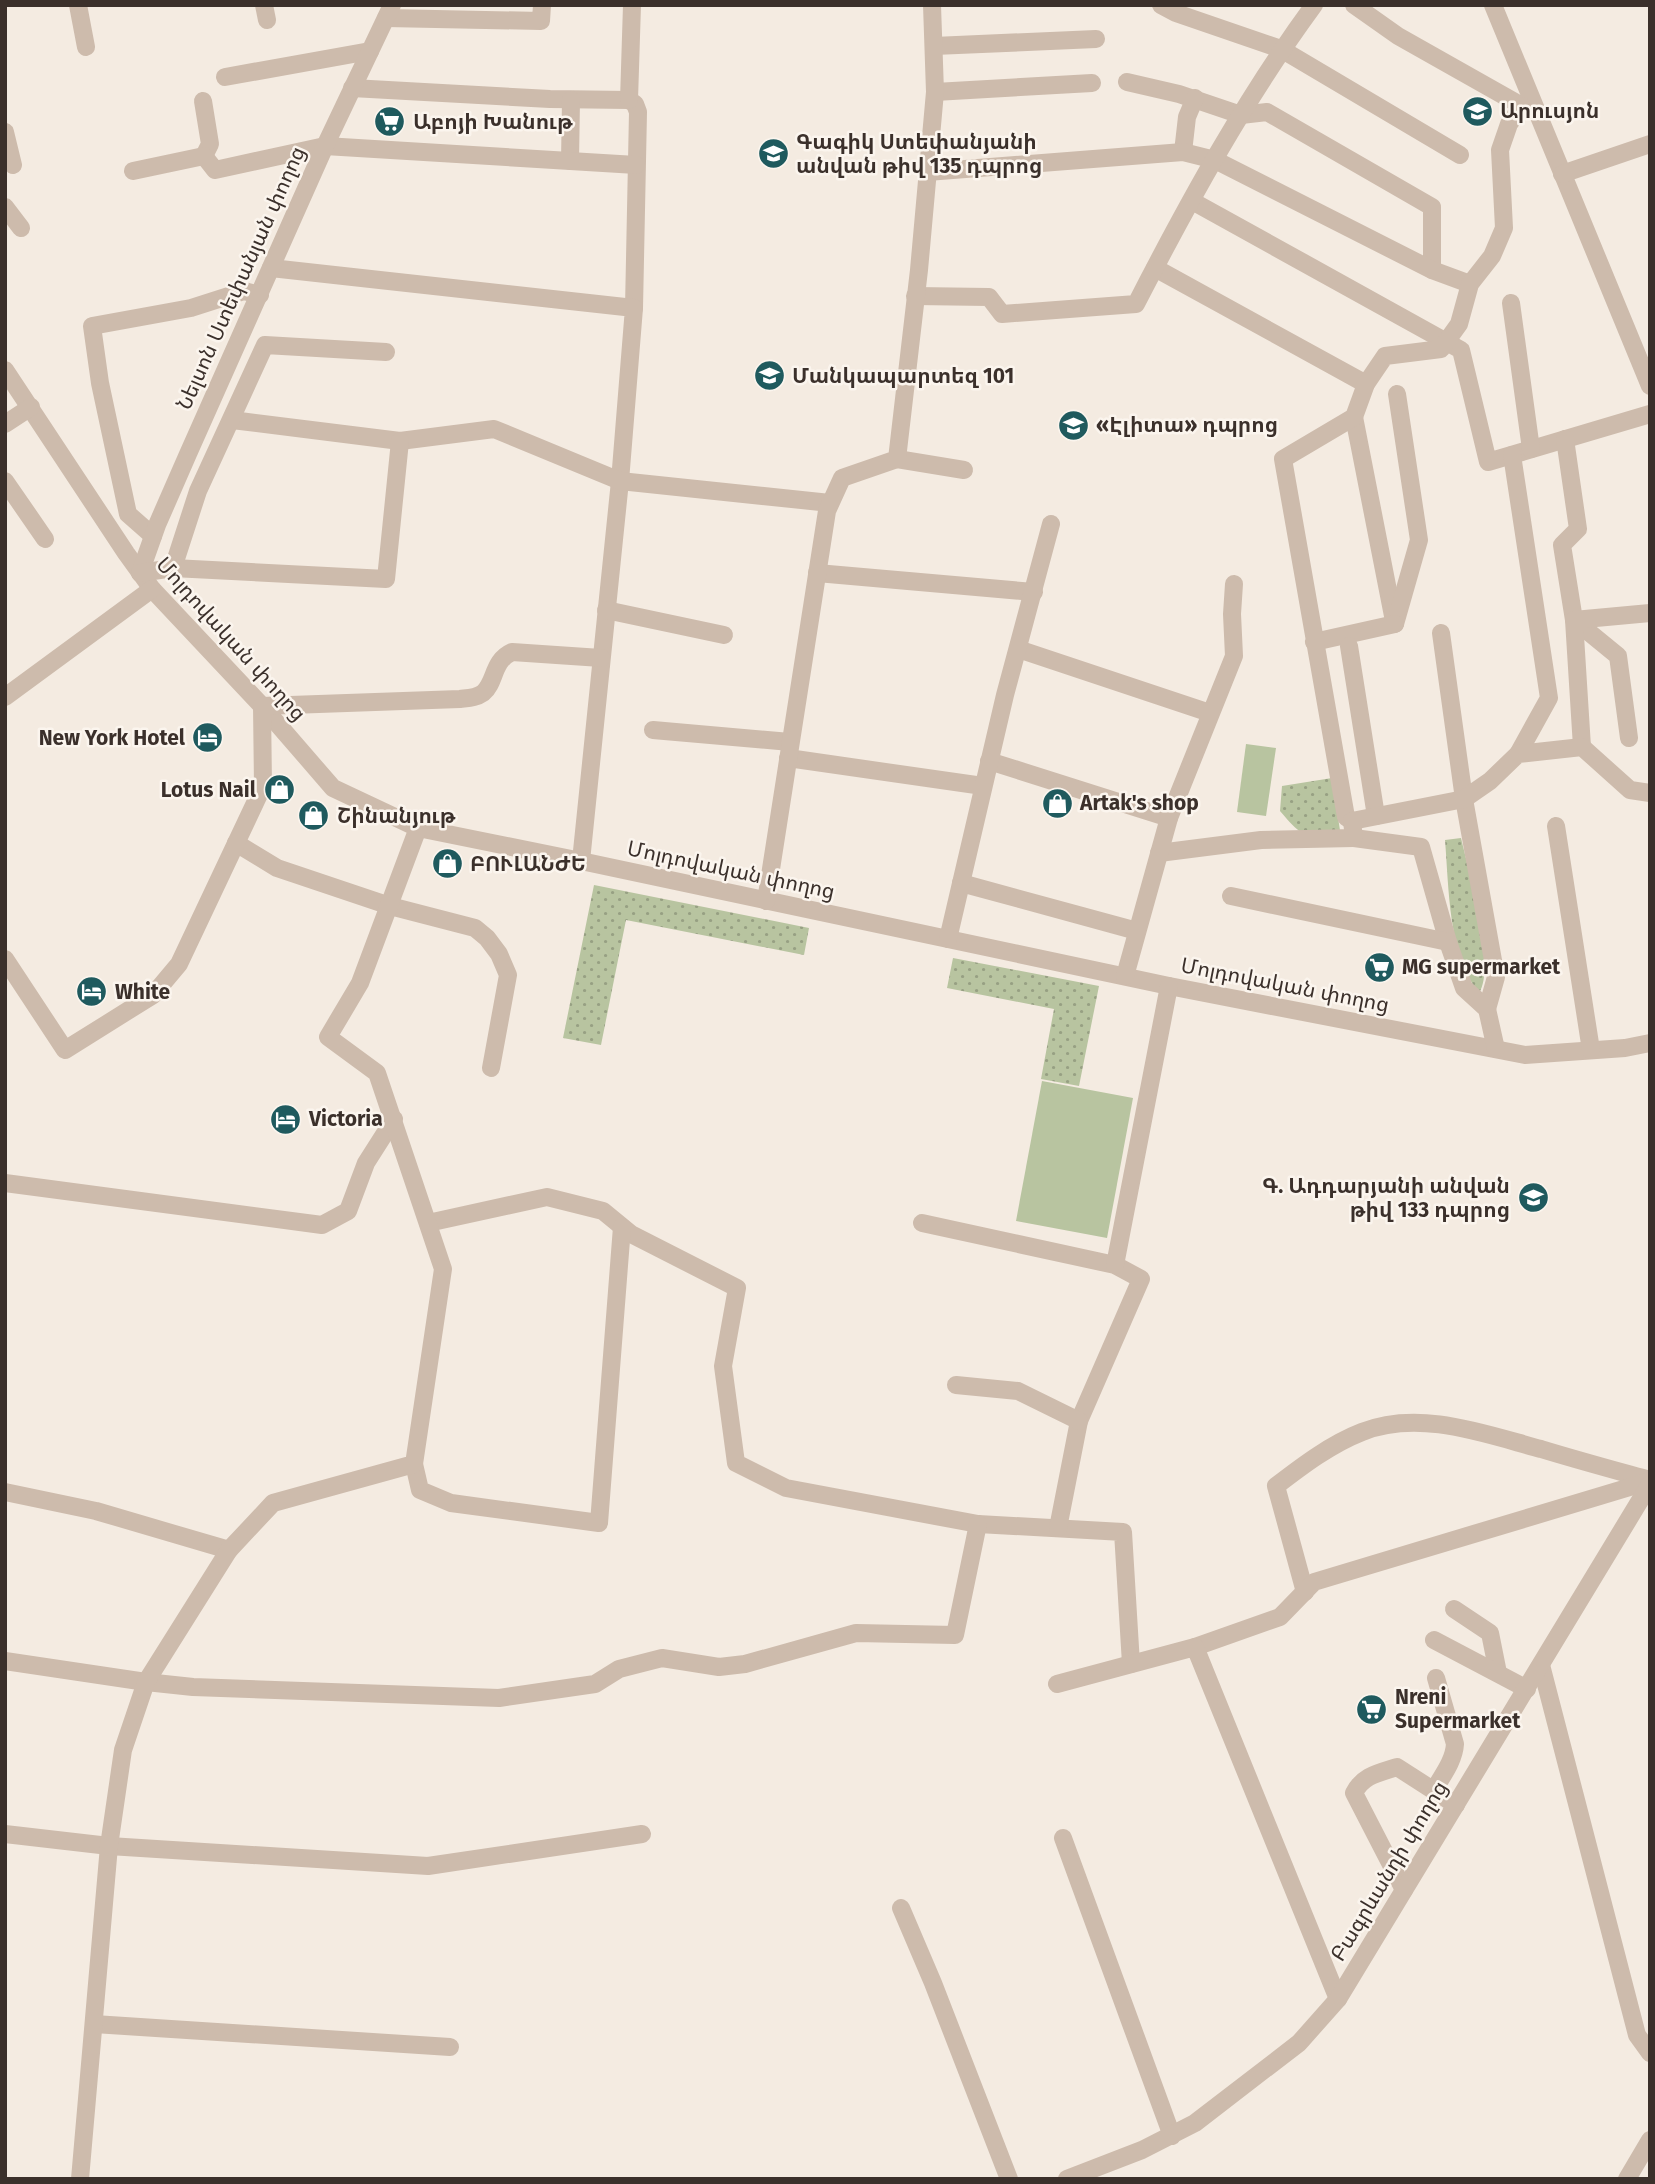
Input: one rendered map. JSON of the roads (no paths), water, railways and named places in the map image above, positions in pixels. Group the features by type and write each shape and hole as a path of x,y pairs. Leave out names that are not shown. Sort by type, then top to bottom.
{"street":[{"path":"78,5 86,47"},
{"path":"389,11 541,22 542,5"},
{"path":"629,100 632,5"},
{"path":"897,459 919,270 935,92 932,5"},
{"path":"1161,5 1282,49 1460,155"},
{"path":"915,296 989,297 1002,314 1136,304 1241,115 1282,49 1314,5"},
{"path":"1354,5 1398,36 1528,105"},
{"path":"1493,5 1528,105 1562,174 1650,386"},
{"name":"Նելսոն Ստեփանյան փողոց","path":"140,573 182,465 325,146 389,11"},
{"path":"934,46 1096,39"},
{"path":"225,77 370,51"},
{"path":"1126,82 1195,98 1241,115 1267,112 1432,207 1432,270"},
{"path":"935,92 1092,83"},
{"path":"352,88 571,100 629,100 635,104 638,112 634,309 620,481 581,861"},
{"path":"1183,152 1187,117 1195,98"},
{"path":"570,161 571,100"},
{"path":"204,101 210,144 204,156"},
{"path":"1395,624 1354,417 1366,384 1385,356 1441,349 1444,341 1459,324 1470,284 1492,256 1504,228 1500,150 1508,124 1528,105"},
{"path":"5,132 13,165"},
{"path":"1562,174 1650,144"},
{"path":"204,156 215,170 325,146 636,165"},
{"path":"927,172 1183,152 1215,160 1432,270 1470,284"},
{"path":"133,171 204,156"},
{"path":"1192,201 1461,350 1488,462 1650,414"},
{"path":"5,207 21,228"},
{"path":"271,268 634,309"},
{"path":"1155,268 1366,384"},
{"path":"153,536 128,514 100,383 92,326 191,308 244,291 260,295"},
{"path":"1511,303 1531,449"},
{"path":"241,336 265,345 386,352"},
{"path":"173,568 198,491 265,345"},
{"name":"Մոլդովական փողոց","path":"5,370 152,589 262,706 333,788 418,828 1169,986 1525,1055 1625,1048 1650,1043"},
{"path":"1395,624 1419,540 1397,394"},
{"path":"5,424 30,407"},
{"path":"1353,829 1346,817 1283,459 1354,417"},
{"path":"232,420 400,441 494,429 620,481 830,503"},
{"path":"1565,439 1578,529 1562,545 1574,620 1582,747 1630,790 1650,793"},
{"path":"140,573 173,568 386,579 400,441"},
{"path":"1353,829 1376,816 1464,799 1490,781 1518,754 1549,698 1512,455"},
{"path":"766,901 830,503 842,478 897,459 964,470"},
{"path":"5,481 45,539"},
{"path":"948,939 1004,695 1051,524"},
{"path":"817,573 1034,592"},
{"path":"1125,976 1169,818 1234,656 1234,584"},
{"path":"5,697 152,589"},
{"path":"606,610 724,635"},
{"path":"1574,620 1650,613"},
{"path":"1574,620 1618,656 1629,738"},
{"path":"1314,642 1395,624"},
{"path":"1441,633 1464,799 1496,977 1487,1009 1496,1049"},
{"path":"1349,646 1376,816"},
{"path":"1018,649 1210,713"},
{"path":"5,958 65,1050 153,995 179,964 263,786 262,706 475,697 485,692 503,656 512,652 601,658"},
{"path":"653,730 789,750 984,786"},
{"path":"1518,754 1582,747"},
{"path":"989,761 1169,818"},
{"path":"1556,826 1591,1050"},
{"path":"418,828 360,984 328,1037 377,1073 443,1269 414,1464 420,1490 451,1503 599,1522 622,1227"},
{"path":"1159,853 1353,829 1421,847 1464,988 1487,1009"},
{"path":"236,843 276,868 390,906 475,928 487,938 499,954 508,975 491,1068"},
{"path":"961,883 1137,931"},
{"path":"1231,896 1448,942"},
{"path":"1115,1265 1169,986"},
{"path":"5,1183 322,1225 348,1211 366,1163 394,1119"},
{"path":"428,1223 547,1197 603,1211 631,1234 737,1288 723,1366 736,1463 786,1488 978,1524 1123,1532 1131,1664"},
{"path":"922,1223 1115,1265 1141,1279 1079,1421 1058,1528"},
{"path":"956,1385 1018,1391 1079,1421"},
{"path":"1305,1592 1276,1486 1338,1444 1363,1431 1392,1424 1428,1423 1471,1430 1650,1482"},
{"path":"80,2179 109,1846 123,1750 145,1682 229,1550 273,1503 414,1464"},
{"path":"1057,1684 1195,1647 1280,1616 1314,1583 1650,1482"},
{"name":"Բագրևանդի փողոց","path":"1067,2179 1142,2150 1195,2123 1299,2043 1338,1999 1650,1482"},
{"path":"5,1492 96,1511 229,1550"},
{"path":"5,1661 193,1687 499,1698 595,1684 619,1669 662,1658 719,1667 745,1664 856,1633 955,1635 978,1524"},
{"path":"1454,1609 1490,1633 1498,1673"},
{"path":"1434,1640 1527,1689"},
{"path":"1195,1647 1338,1999"},
{"path":"1541,1665 1637,2035 1650,2053"},
{"path":"1434,1790 1455,1752 1436,1678"},
{"path":"1404,1890 1354,1793 1359,1784 1366,1777 1397,1767 1456,1805"},
{"path":"5,1834 109,1846 428,1866 642,1834"},
{"path":"1063,1838 1172,2136"},
{"path":"901,1908 1009,2179"},
{"path":"94,2024 450,2047"},
{"path":"1626,2179 1650,2140"}],"place":[{"name":"Արուսյոն","path":"1477,111"},
{"name":"Աբոյի Խանութ","path":"390,122"},
{"name":"Գագիկ Ստեփանյանի անվան թիվ 135 դպրոց","path":"773,154"},
{"name":"Մանկապարտեզ 101","path":"769,376"},
{"name":"«Էլիտա» դպրոց","path":"1073,425"},
{"name":"New York Hotel","path":"208,738"},
{"name":"Lotus Nail","path":"279,790"},
{"name":"Artak's shop","path":"1057,803"},
{"name":"Շինանյութ","path":"314,816"},
{"name":"ԲՈՒԼԱՆԺԵ","path":"447,864"},
{"name":"MG supermarket","path":"1379,967"},
{"name":"White","path":"92,992"},
{"name":"Victoria","path":"286,1119"},
{"name":"Գ. Ադդարյանի անվան թիվ 133 դպրոց","path":"1533,1198"},
{"name":"Nreni Supermarket","path":"1372,1709"}]}
